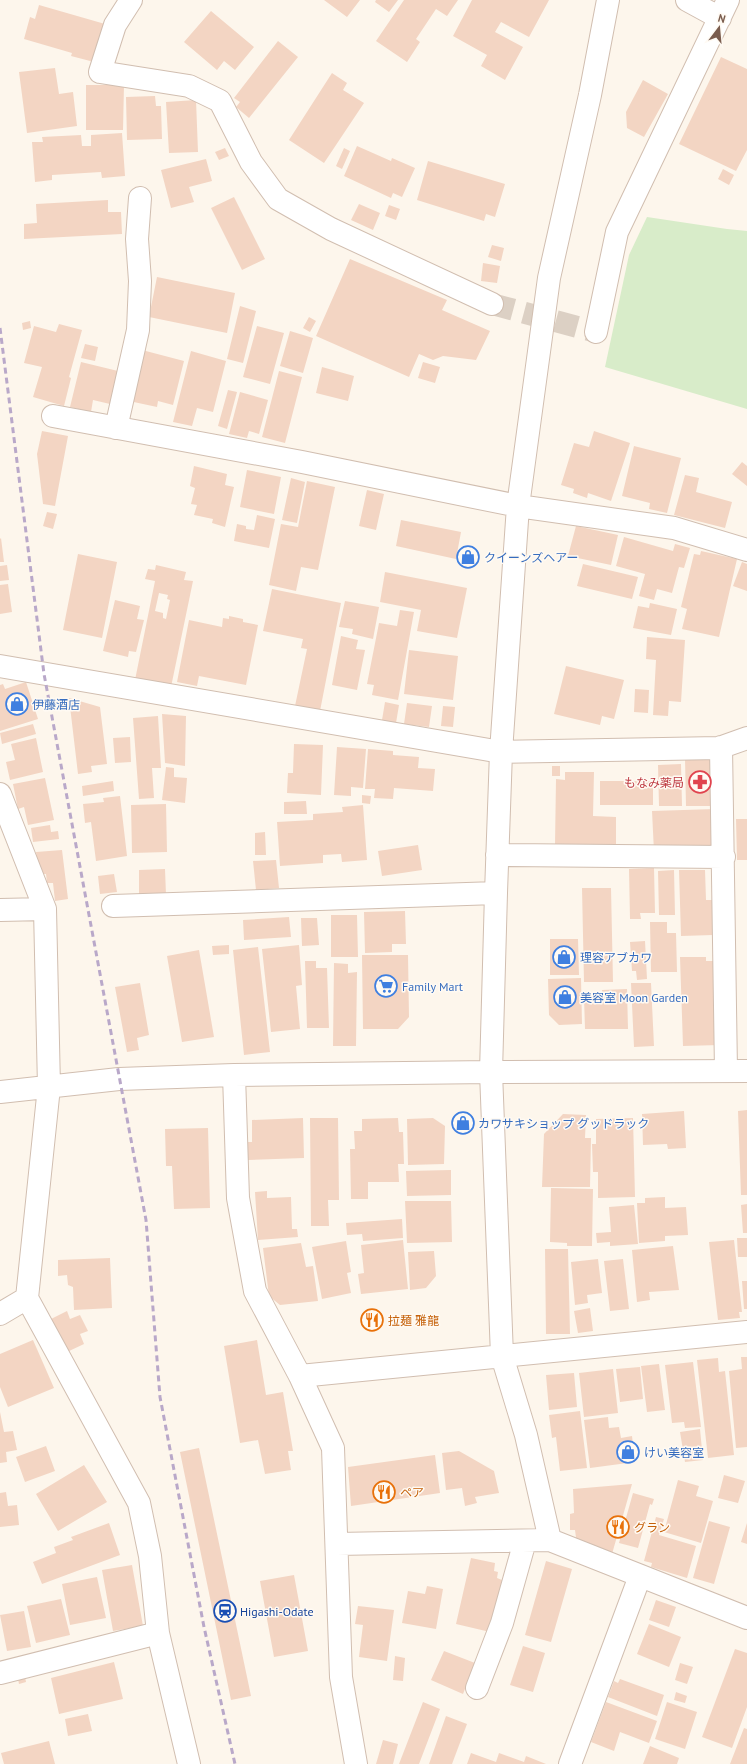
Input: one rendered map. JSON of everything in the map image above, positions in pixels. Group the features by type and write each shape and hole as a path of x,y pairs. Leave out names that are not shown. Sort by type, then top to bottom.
{"street":[{"path":"131,0 115,25 100,72 189,86 220,101 251,162 278,199 331,229 492,304"},
{"path":"550,1540 526,1434 502,1356 491,1072 497,855 501,752 518,506 549,278 590,95 608,0"},
{"path":"596,332 617,232 724,9 687,0"},
{"path":"116,428 138,330 140,281 137,239 140,198"},
{"path":"53,416 302,462 518,506 674,528 747,550"},
{"path":"0,666 501,752 721,747 747,738"},
{"path":"0,1092 120,1079 234,1075 737,1071 724,858 721,747"},
{"path":"0,794 45,909 49,1086 27,1298 139,1503 150,1556 158,1633 189,1764"},
{"path":"497,855 724,858"},
{"path":"113,906 496,893"},
{"path":"0,910 45,909"},
{"path":"234,1075 238,1198 255,1291 300,1376 333,1448 341,1677 356,1764"},
{"path":"0,1314 27,1298"},
{"path":"300,1376 747,1332"},
{"path":"337,1544 550,1540 747,1618"},
{"path":"477,1688 502,1623 525,1541"},
{"path":"570,1764 640,1576"},
{"path":"0,1673 158,1633"}],"green space":[{"path":"647,217 747,231 747,409 605,367 629,255"}],"building":[{"path":"324,0 360,0 347,17"},
{"path":"376,0 398,0 389,12 375,2"},
{"path":"404,0 458,0 447,16 436,9 416,39 420,42 407,62 376,41"},
{"path":"472,0 549,0 529,37 501,22 495,32 523,47 505,80 481,66 487,55 453,36"},
{"path":"39,5 105,24 94,62 71,56 72,53 24,39 30,17 35,19"},
{"path":"211,11 254,47 235,70 224,61 217,70 184,42"},
{"path":"278,41 298,57 249,118 236,107 240,102 234,98"},
{"path":"721,57 747,69 747,150 736,171 679,144"},
{"path":"55,68 59,94 73,92 77,126 27,133 19,72"},
{"path":"332,73 347,83 343,90 364,103 324,163 289,140"},
{"path":"643,80 668,94 644,137 627,128 626,112"},
{"path":"86,85 124,85 123,130 86,130"},
{"path":"155,96 156,106 161,106 162,139 127,140 126,97"},
{"path":"196,100 198,152 169,153 166,102"},
{"path":"122,133 125,176 102,178 101,172 52,175 52,180 35,182 32,142 43,142 42,137 81,135 82,146 91,146 91,135"},
{"path":"357,146 391,161 392,158 415,168 402,197 393,193 391,198 344,176"},
{"path":"225,148 229,156 219,160 215,152"},
{"path":"344,148 350,151 342,169 336,166"},
{"path":"206,159 212,181 189,187 194,202 171,208 161,170"},
{"path":"428,161 505,184 495,217 486,214 484,221 417,200"},
{"path":"723,169 734,175 729,185 718,179"},
{"path":"234,197 265,259 242,270 211,208"},
{"path":"108,200 108,212 121,212 122,234 24,239 24,224 37,223 36,204"},
{"path":"359,204 380,213 373,230 351,220"},
{"path":"389,205 400,209 396,220 385,216"},
{"path":"492,245 504,248 501,261 488,257"},
{"path":"350,259 447,300 442,310 490,331 476,360 443,356 433,360 419,354 409,377 316,336"},
{"path":"483,263 500,266 497,283 481,281"},
{"path":"157,277 235,293 227,333 149,317"},
{"path":"240,306 256,311 243,363 227,359"},
{"path":"309,317 316,321 310,332 303,328"},
{"path":"30,321 31,328 23,330 22,323"},
{"path":"59,324 82,330 69,377 71,378 64,406 33,397 42,367 24,363 34,326 56,332"},
{"path":"257,326 284,333 270,384 243,377"},
{"path":"290,331 313,338 303,373 280,366"},
{"path":"85,344 98,347 95,361 81,358"},
{"path":"142,350 184,361 173,405 158,401 157,407 129,401"},
{"path":"191,351 226,361 213,412 197,408 192,426 173,422"},
{"path":"81,362 118,371 110,404 93,400 91,412 70,407"},
{"path":"423,362 440,367 435,383 418,378"},
{"path":"322,367 354,376 348,401 316,393"},
{"path":"279,371 302,377 285,443 262,437"},
{"path":"228,390 237,392 227,429 218,426"},
{"path":"240,392 268,400 259,434 249,431 247,438 229,434"},
{"path":"42,431 68,436 55,506 43,504 37,454"},
{"path":"594,431 630,443 611,501 588,493 587,498 573,493 574,489 561,485 574,443 589,447"},
{"path":"634,446 681,458 667,513 649,509 650,503 622,496"},
{"path":"742,462 747,466 747,486 732,474"},
{"path":"194,466 227,474 225,485 234,487 225,527 212,523 213,519 194,515 197,505 191,504 195,488 190,486"},
{"path":"247,470 281,477 274,514 240,507"},
{"path":"685,475 699,478 696,492 732,502 725,528 674,515"},
{"path":"291,478 305,482 297,523 282,520"},
{"path":"307,481 335,487 318,570 301,567 296,591 269,585 281,524 298,527"},
{"path":"367,490 384,494 376,530 359,526"},
{"path":"47,512 57,514 53,529 43,526"},
{"path":"257,515 275,519 269,548 234,541 237,524 246,526 246,529 254,530"},
{"path":"401,520 461,532 456,559 396,546"},
{"path":"576,526 618,535 611,565 568,556"},
{"path":"624,537 673,551 675,544 690,548 684,568 679,567 672,593 657,589 654,600 639,596 645,574 616,566"},
{"path":"1,538 4,562 0,562"},
{"path":"701,551 737,559 719,637 682,629 687,609 681,607 694,554 700,555"},
{"path":"78,554 117,562 102,638 63,630"},
{"path":"742,562 747,564 747,591 733,586"},
{"path":"583,564 638,577 632,599 577,586"},
{"path":"7,565 9,580 0,581 0,566"},
{"path":"156,565 186,572 184,580 193,581 171,687 135,680 155,581 145,579 148,569 155,570","holes":["159,593 168,595 167,599 170,600 166,619 163,618 163,613 155,611"]},
{"path":"385,572 467,588 457,638 417,631 421,610 380,602"},
{"path":"8,584 12,612 0,614 0,585"},
{"path":"272,589 341,603 320,711 295,706 307,649 301,648 303,639 263,631"},
{"path":"115,600 140,606 137,619 144,620 136,652 129,651 128,657 103,651"},
{"path":"345,601 379,607 373,639 352,634 353,629 339,627"},
{"path":"650,603 677,609 671,635 633,628 638,606 649,608"},
{"path":"400,610 414,612 398,700 372,695 374,685 367,684 379,623 397,626"},
{"path":"229,616 243,619 243,622 258,625 246,685 199,676 197,686 177,682 189,620 222,627 223,618 229,619"},
{"path":"341,636 358,640 356,649 365,650 357,690 332,685"},
{"path":"647,637 685,640 681,702 669,701 668,716 653,715 656,660 646,659"},
{"path":"409,650 458,656 453,700 404,694"},
{"path":"566,666 624,680 614,719 602,716 600,725 554,714"},
{"name":"伊藤酒店","path":"26,682 38,719 0,731 0,685 3,684 5,689"},
{"path":"635,689 649,690 648,713 634,712"},
{"path":"69,698 100,707 107,764 91,766 92,772 78,774"},
{"path":"385,702 399,705 396,723 382,720"},
{"path":"407,703 432,706 429,727 404,724"},
{"path":"443,706 455,707 453,727 441,726"},
{"path":"162,714 186,716 185,766 165,763"},
{"path":"158,716 161,768 152,768 154,798 139,799 133,718"},
{"path":"33,724 36,734 2,744 0,733"},
{"path":"130,737 131,762 115,763 113,738"},
{"path":"36,738 43,772 10,780 6,762 15,760 11,744"},
{"path":"294,744 323,745 321,795 287,793 288,773 293,773"},
{"path":"337,747 366,749 363,788 351,787 351,796 334,795"},
{"path":"368,749 393,751 393,755 419,757 418,768 435,769 433,791 394,788 393,799 374,798 375,789 365,789"},
{"name":"もなみ薬局","path":"713,757 714,806 686,806 685,758"},
{"path":"681,764 682,806 659,806 658,765"},
{"path":"552,766 560,766 560,776 552,776"},
{"path":"166,767 174,768 174,777 187,778 185,803 162,800"},
{"path":"565,772 594,772 593,816 616,817 616,846 555,845 556,779 565,780"},
{"path":"45,778 54,820 28,825 24,807 18,809 13,784"},
{"path":"113,781 114,791 83,796 82,786"},
{"path":"600,781 653,781 653,805 600,805"},
{"path":"362,795 371,796 370,804 362,803"},
{"path":"120,796 127,856 96,861 91,822 85,823 83,804 104,802 103,798"},
{"path":"306,801 307,814 284,814 284,802"},
{"path":"166,804 167,852 132,853 131,805"},
{"path":"363,805 367,860 342,862 341,854 323,855 323,863 280,866 277,822 313,820 313,814 343,812 342,807"},
{"path":"715,809 717,850 654,852 652,811"},
{"path":"736,819 747,819 747,860 737,860"},
{"path":"50,825 51,832 58,831 59,839 33,842 31,828"},
{"path":"265,832 266,855 255,855 255,833"},
{"path":"418,845 422,870 382,876 378,851"},
{"path":"62,850 68,899 55,901 53,883 47,883 46,874 39,874 36,852"},
{"path":"276,860 279,888 256,890 253,861"},
{"path":"654,868 655,913 640,913 641,919 630,919 629,869"},
{"path":"165,869 166,895 139,896 139,870"},
{"path":"674,870 675,915 659,915 658,871"},
{"path":"679,870 705,870 706,900 712,900 713,935 681,936"},
{"path":"114,874 117,892 100,894 98,876"},
{"path":"582,888 611,888 613,982 584,982"},
{"path":"405,911 406,944 392,944 392,952 365,953 364,912"},
{"path":"331,915 357,915 358,957 331,957"},
{"path":"289,917 291,937 244,940 243,920"},
{"path":"301,918 317,918 319,945 302,946"},
{"path":"650,922 667,922 667,933 676,933 677,972 651,972"},
{"name":"理容アブカワ","path":"550,939 578,939 579,975 550,975"},
{"path":"645,941 647,979 637,980 636,971 632,971 630,942"},
{"path":"229,945 229,954 213,955 212,946"},
{"path":"299,945 302,985 296,986 300,1029 271,1032 262,949"},
{"path":"258,947 270,1052 244,1055 233,950"},
{"path":"199,950 214,1037 182,1042 167,956"},
{"name":"Family Mart","path":"362,955 408,955 409,1017 398,1029 363,1029"},
{"path":"680,957 706,957 706,961 717,961 720,1045 683,1046"},
{"path":"305,961 316,961 316,968 327,968 329,1028 307,1028"},
{"path":"334,963 348,964 348,973 357,972 356,1046 333,1046"},
{"name":"美容室 Moon Garden","path":"581,978 582,1024 559,1025 549,1015 548,979"},
{"path":"140,983 149,1035 137,1038 139,1050 127,1052 115,987"},
{"path":"631,983 651,983 654,1046 634,1047"},
{"path":"627,989 628,1029 585,1029 584,997 602,996 602,990"},
{"path":"747,1110 747,1195 741,1195 738,1111"},
{"path":"684,1111 686,1148 668,1149 667,1144 643,1145 642,1114"},
{"path":"563,1114 586,1115 585,1138 591,1138 590,1187 542,1187 544,1134"},
{"path":"303,1118 304,1158 248,1160 247,1142 252,1142 252,1120"},
{"path":"310,1118 338,1118 339,1200 328,1200 329,1226 311,1226"},
{"path":"398,1118 399,1132 403,1132 404,1164 398,1164 399,1182 368,1182 368,1199 351,1199 350,1149 355,1149 354,1131 362,1131 362,1119"},
{"path":"433,1118 445,1126 444,1164 408,1165 407,1119"},
{"path":"633,1118 635,1197 598,1198 598,1172 593,1172 592,1144 596,1144 596,1119"},
{"path":"208,1128 210,1208 174,1209 172,1166 166,1166 165,1129"},
{"path":"451,1170 451,1195 407,1196 406,1171"},
{"path":"551,1188 593,1189 592,1246 567,1246 567,1243 550,1242"},
{"path":"267,1191 267,1198 291,1197 292,1229 297,1229 298,1237 258,1240 255,1192"},
{"path":"665,1197 665,1208 686,1207 688,1235 665,1236 665,1241 639,1243 637,1203 645,1203 645,1198"},
{"path":"405,1201 451,1201 452,1242 407,1243"},
{"path":"747,1204 747,1233 743,1233 741,1205"},
{"path":"634,1205 638,1244 610,1246 610,1242 597,1243 596,1233 611,1232 609,1207"},
{"path":"402,1219 403,1238 363,1241 362,1234 347,1235 346,1223"},
{"path":"737,1238 747,1238 747,1257 738,1257"},
{"path":"403,1240 408,1289 361,1294 358,1274 364,1273 361,1245"},
{"path":"734,1240 742,1312 739,1312 740,1318 718,1320 709,1242"},
{"path":"346,1241 351,1272 347,1273 351,1293 322,1299 312,1247"},
{"path":"301,1243 306,1267 313,1266 318,1301 280,1305 269,1296 263,1248"},
{"path":"673,1246 679,1290 649,1292 650,1300 637,1302 632,1250"},
{"path":"545,1249 568,1249 570,1334 546,1334"},
{"path":"434,1251 436,1276 426,1288 410,1290 408,1252"},
{"path":"110,1258 112,1308 74,1310 73,1287 68,1285 67,1275 58,1276 58,1260"},
{"path":"598,1259 602,1293 587,1295 588,1303 575,1305 571,1262"},
{"path":"623,1259 629,1309 610,1311 604,1261"},
{"path":"742,1281 747,1281 747,1309 744,1309"},
{"path":"590,1308 593,1331 578,1333 574,1311"},
{"path":"67,1311 70,1319 80,1315 88,1331 80,1334 84,1344 67,1352 51,1319"},
{"path":"33,1340 54,1388 8,1407 0,1387 0,1354"},
{"path":"257,1340 266,1395 283,1392 293,1451 288,1451 291,1470 265,1474 258,1440 240,1443 224,1346"},
{"path":"741,1357 747,1357 747,1447 736,1448 729,1371 742,1369"},
{"path":"718,1358 719,1372 725,1371 734,1455 708,1458 697,1360"},
{"path":"693,1362 701,1427 685,1428 684,1422 672,1423 665,1365"},
{"path":"659,1364 665,1410 647,1412 641,1366"},
{"path":"640,1367 643,1399 620,1402 616,1369"},
{"path":"613,1369 618,1413 584,1417 579,1373"},
{"path":"574,1373 577,1407 549,1410 546,1375"},
{"path":"580,1411 587,1468 560,1471 556,1437 552,1438 549,1415"},
{"path":"0,1412 4,1432 13,1431 17,1450 6,1452 7,1462 0,1463"},
{"path":"608,1417 609,1428 619,1427 621,1438 632,1436 635,1462 590,1468 584,1420"},
{"path":"700,1429 703,1460 685,1462 680,1432"},
{"path":"46,1446 55,1471 25,1482 16,1457"},
{"path":"199,1448 251,1696 231,1700 180,1452"},
{"path":"459,1451 494,1471 499,1493 475,1497 477,1503 465,1506 462,1488 446,1490 442,1453"},
{"path":"435,1455 440,1493 351,1506 348,1467"},
{"path":"84,1465 107,1502 58,1531 36,1494"},
{"path":"724,1475 745,1481 738,1503 718,1498"},
{"path":"678,1480 699,1486 696,1496 713,1501 701,1543 664,1532"},
{"path":"632,1484 612,1554 577,1545 575,1530 570,1530 570,1514 574,1513 573,1489"},
{"path":"6,1492 8,1506 17,1505 19,1525 0,1527 0,1493"},
{"path":"633,1493 654,1499 652,1505 650,1504 638,1548 619,1543"},
{"path":"656,1517 664,1519 659,1535 696,1546 687,1578 651,1567 652,1563 644,1561"},
{"path":"709,1521 730,1527 714,1584 693,1578"},
{"path":"109,1523 120,1555 42,1584 33,1562 56,1553 54,1547 73,1540 71,1537"},
{"path":"747,1523 747,1544 741,1542"},
{"path":"471,1558 495,1563 494,1571 498,1572 497,1578 502,1580 490,1632 456,1624"},
{"path":"546,1561 572,1569 551,1642 525,1635"},
{"path":"132,1565 143,1626 113,1631 102,1570"},
{"path":"294,1575 308,1651 274,1657 260,1581"},
{"path":"97,1577 106,1618 70,1625 62,1584"},
{"path":"427,1586 443,1589 436,1629 402,1623 408,1591 425,1594"},
{"path":"61,1599 70,1635 36,1643 27,1606"},
{"path":"656,1600 676,1607 669,1627 649,1620"},
{"path":"358,1606 394,1610 387,1661 359,1657 363,1625 355,1624"},
{"path":"24,1611 31,1647 7,1651 0,1615"},
{"path":"649,1624 681,1637 669,1667 637,1654"},
{"path":"523,1646 545,1653 533,1692 510,1685"},
{"path":"735,1649 747,1653 747,1707 732,1748 702,1737"},
{"path":"444,1651 475,1663 463,1694 431,1680"},
{"path":"395,1656 405,1658 403,1681 393,1680"},
{"path":"114,1662 123,1699 59,1714 51,1678"},
{"path":"680,1663 693,1667 687,1684 675,1680"},
{"path":"25,1677 26,1682 19,1684 18,1679"},
{"path":"620,1679 664,1695 657,1716 608,1697 614,1681 618,1683"},
{"path":"676,1692 687,1696 685,1703 674,1700"},
{"path":"423,1702 440,1709 419,1764 399,1764"},
{"path":"606,1702 657,1721 649,1743 620,1732 614,1751 591,1742"},
{"path":"667,1702 697,1712 685,1749 655,1739"},
{"path":"88,1714 92,1731 68,1736 65,1719"},
{"path":"446,1716 467,1724 452,1764 429,1764"},
{"path":"744,1728 747,1729 747,1764 730,1764"},
{"path":"383,1740 398,1744 393,1764 376,1764"},
{"path":"49,1741 55,1764 4,1764 1,1753"},
{"path":"650,1746 679,1758 677,1764 643,1764"},
{"path":"471,1753 496,1762 499,1753 524,1762 526,1756 546,1764 467,1764"}],"tunnel":[{"path":"492,304 596,332"}],"railway":[{"path":"0,328 44,674 146,1220 160,1397 204,1627 235,1764"}],"place":[{"name":"クイーンズヘアー","path":"468,557"},
{"name":"伊藤酒店","path":"17,704"},
{"name":"もなみ薬局","path":"700,782"},
{"name":"理容アブカワ","path":"564,957"},
{"name":"Family Mart","path":"386,986"},
{"name":"美容室 Moon Garden","path":"565,997"},
{"name":"カワサキショップ グッドラック","path":"463,1123"},
{"name":"拉麺 雅龍","path":"372,1320"},
{"name":"けい美容室","path":"628,1452"},
{"name":"ペア","path":"384,1492"},
{"name":"グラン","path":"618,1527"},
{"name":"Higashi-Odate","path":"225,1611"}]}
